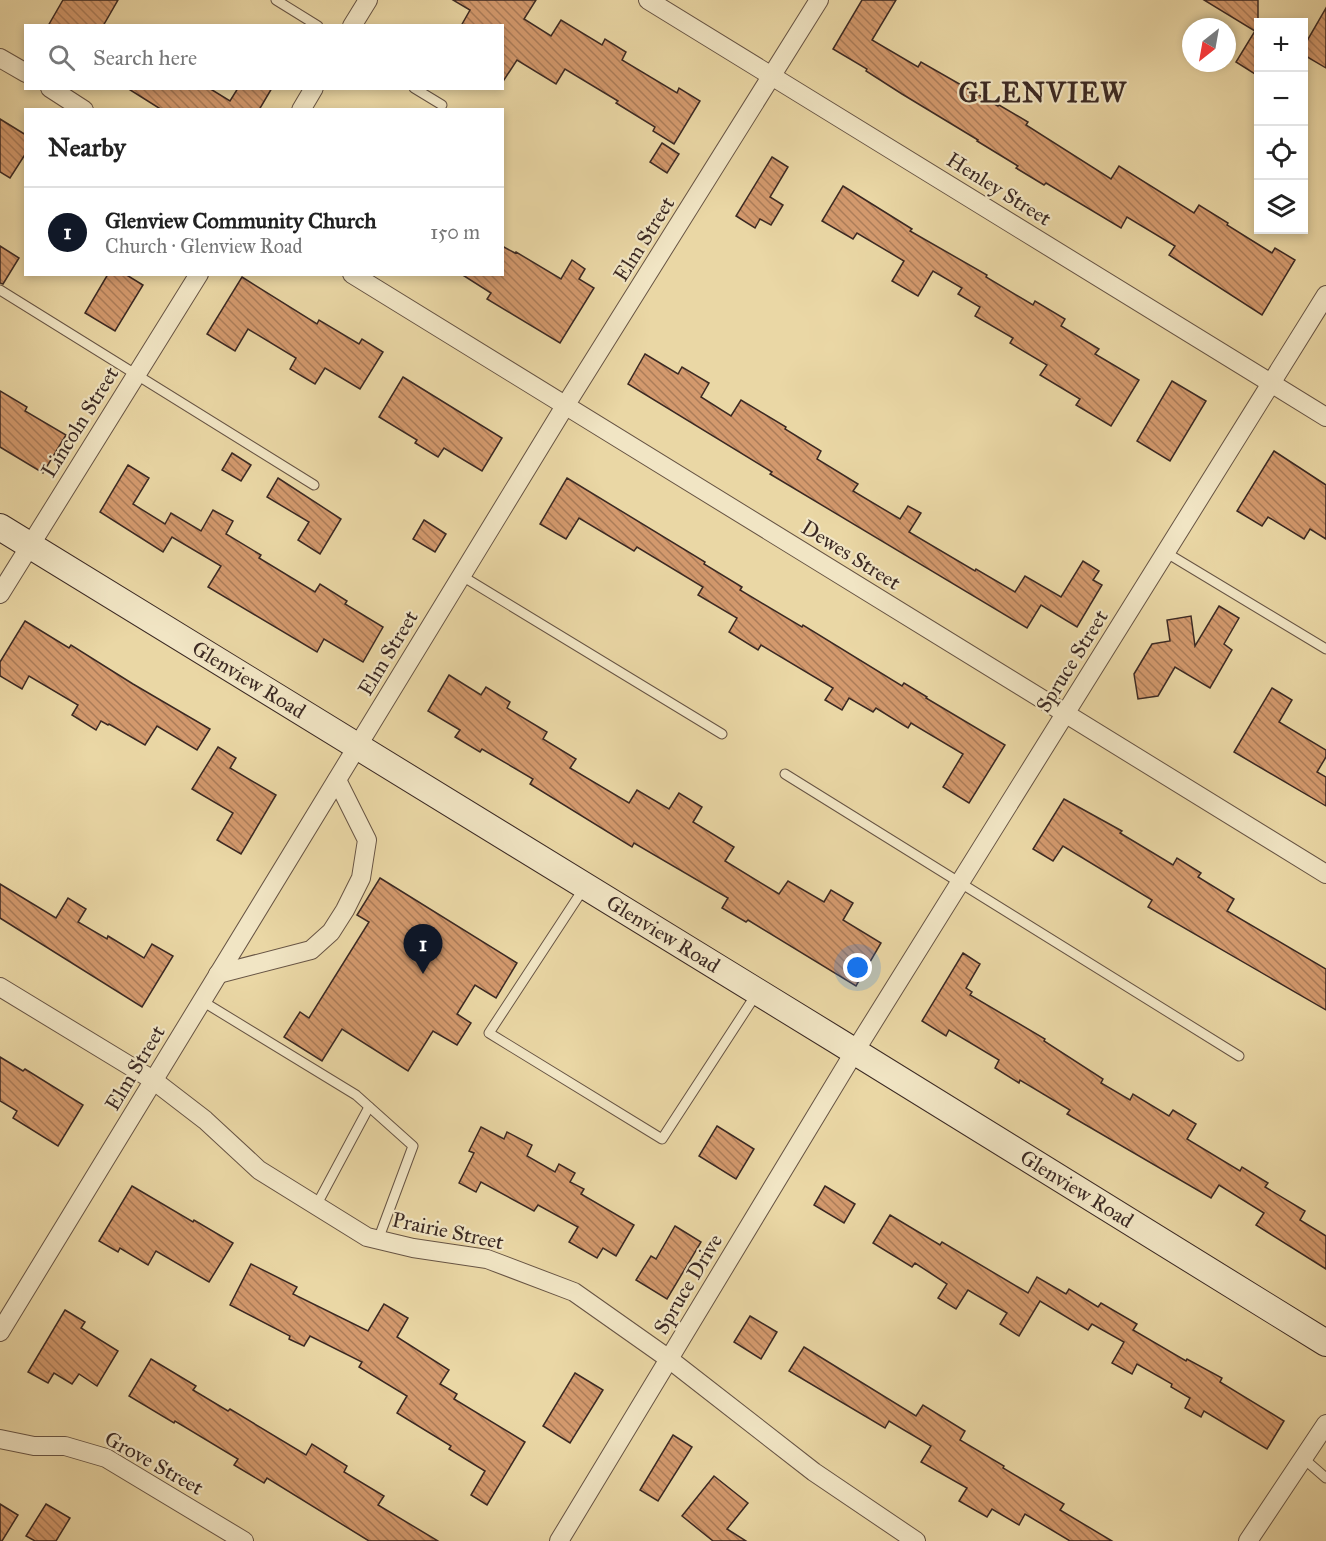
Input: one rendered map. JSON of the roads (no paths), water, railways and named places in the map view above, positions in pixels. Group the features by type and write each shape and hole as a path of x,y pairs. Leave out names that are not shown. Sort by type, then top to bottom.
{"main road":[{"name":"Glenview Road","path":"0,527 855,1051 1326,1343"}],"street":[{"path":"353,24 368,0"},
{"name":"Henley Street","path":"648,0 1326,417"},
{"name":"Elm Street","path":"0,1332 566,406 819,0"},
{"path":"0,58 24,73"},
{"path":"53,90 81,108"},
{"path":"302,108 313,90"},
{"name":"Lincoln Street","path":"0,594 198,276"},
{"name":"Dewes Street","path":"355,276 1326,874"},
{"name":"Spruce Street","path":"855,1051 1326,295"},
{"path":"218,974 311,950 331,932 345,910 361,878 367,840 337,780"},
{"name":"Prairie Street","path":"0,987 153,1080 205,1120 259,1170 367,1237 413,1248 487,1259 574,1292 669,1359 814,1472 915,1541"},
{"name":"Spruce Drive","path":"559,1541 855,1051"},
{"path":"1248,1541 1326,1424"},
{"name":"Grove Street","path":"0,1439 34,1446 65,1446 106,1458 244,1541"}],"lane":[{"path":"276,0 315,24"},
{"path":"417,90 442,105"},
{"path":"0,290 314,485"},
{"path":"1166,552 1326,649"},
{"path":"462,576 722,734"},
{"path":"785,774 1239,1056"},
{"path":"585,886 489,1033 662,1139 758,992"},
{"path":"202,1001 356,1095 413,1146 378,1240"},
{"path":"316,1206 369,1107"},
{"path":"1303,1458 1326,1478"}],"place":[{"name":"Glenview Community Church","path":"423,974"}],"district":[{"name":"GLENVIEW","path":"1043,93"}]}
